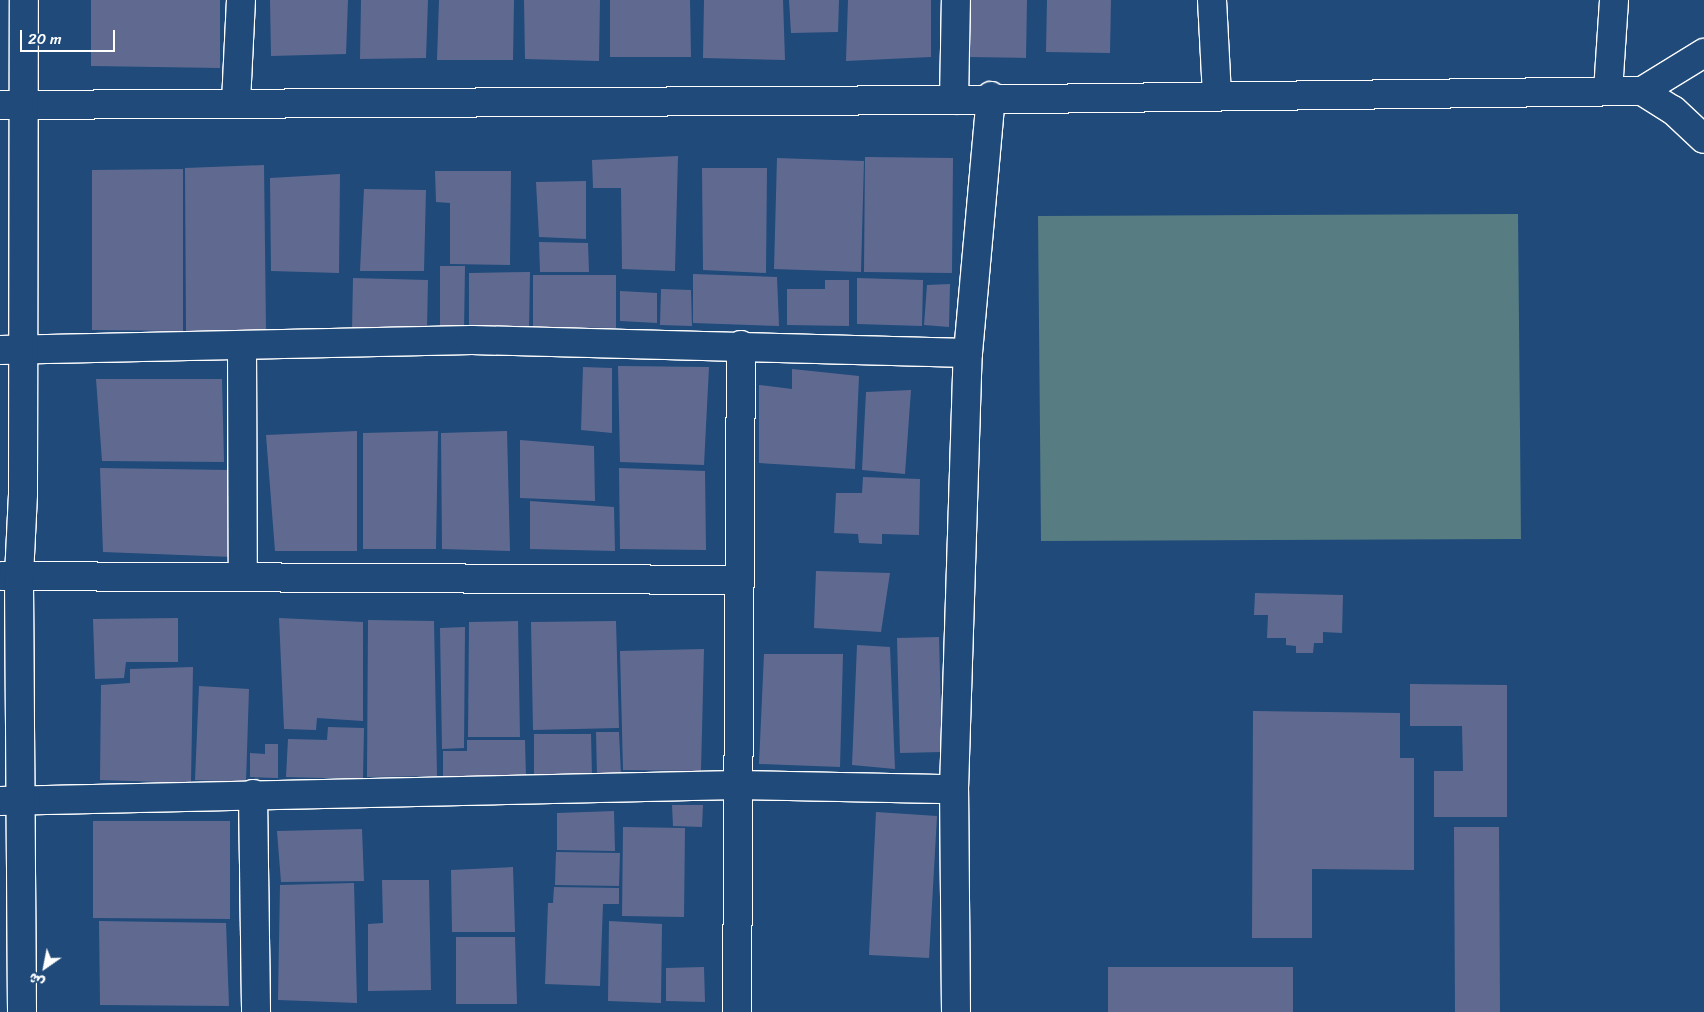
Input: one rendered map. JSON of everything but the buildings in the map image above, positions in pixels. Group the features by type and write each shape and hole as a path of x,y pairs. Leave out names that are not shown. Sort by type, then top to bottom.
{"street":[{"path":"22,1012 12,800 9,576 12,350 12,104 24,0"},
{"path":"236,102 240,0"},
{"path":"954,100 956,0"},
{"path":"1212,0 1217,94"},
{"path":"1608,91 1614,0"},
{"path":"12,104 954,100 991,96 1642,91 1704,54"},
{"path":"1642,91 1673,110 1704,139"},
{"path":"956,1012 954,789 968,353 991,96"},
{"path":"12,350 472,340 741,345 968,353"},
{"path":"242,345 243,577"},
{"path":"737,1012 741,345"},
{"path":"9,576 740,580"},
{"path":"12,800 738,785 954,789"},
{"path":"253,794 256,1012"}],"green space":[{"path":"1518,214 1521,539 1041,541 1038,216"}]}
